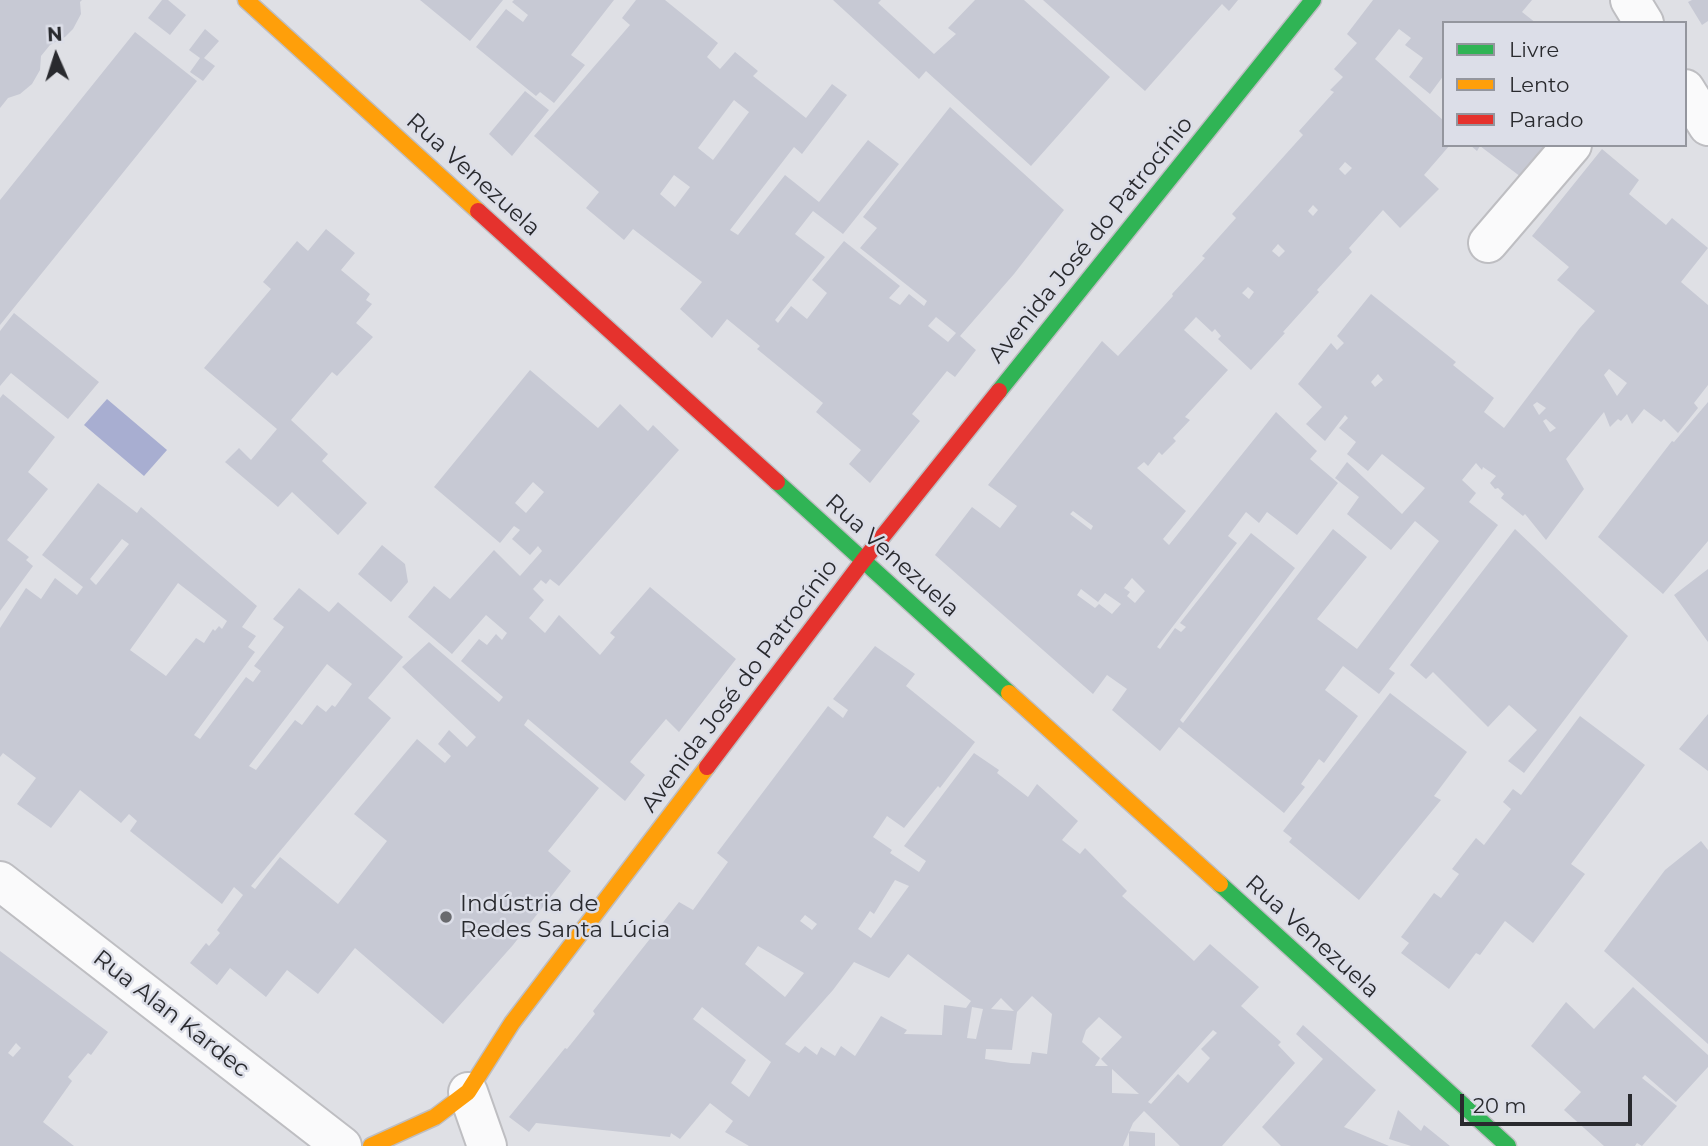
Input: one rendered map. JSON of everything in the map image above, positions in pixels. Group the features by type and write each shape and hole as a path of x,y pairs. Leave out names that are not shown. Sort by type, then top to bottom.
{"street":[{"name":"Rua Venezuela","path":"246,0 1508,1146"},
{"name":"Avenida José do Patrocínio","path":"371,1146 435,1117 468,1092 512,1023 863,561 1313,0"},
{"path":"1630,0 1643,21"},
{"path":"1687,92 1708,126"},
{"path":"1488,243 1570,147"},
{"name":"Rua Alan Kardec","path":"0,881 342,1146"},
{"path":"468,1092 487,1146"}],"water":[{"path":"107,399 167,450 144,476 84,425"}],"building":[{"path":"0,0 82,0 81,14 73,29 50,45 41,56 40,70 32,84 20,94 8,98 0,108"},
{"path":"162,0 168,0 186,15 170,35 148,18"},
{"path":"420,0 503,0 470,41"},
{"path":"614,0 571,55 585,65 554,103 540,92 536,96 476,47 506,9 523,22 528,15 512,2"},
{"path":"636,0 665,0 718,43 707,57 720,69 735,52 758,71 753,76 806,118 832,84 847,95 802,154 794,147 730,230 738,235 785,175 819,202 868,140 899,164 843,234 813,211 795,234 825,257 775,320 778,323 791,306 807,319 827,293 812,280 844,241 900,286 889,298 900,305 909,294 924,306 927,301 860,248 877,228 863,217 950,107 1064,210 1014,274 960,336 976,350 955,377 947,371 912,414 920,421 870,483 849,464 861,450 816,412 823,403 757,349 760,346 727,319 712,338 680,309 702,282 633,229 624,240 586,208 599,192 534,136 630,25 622,18","holes":["734,100 749,112 713,160 698,148","674,175 690,187 675,207 660,194","936,317 956,333 948,342 928,326"]},
{"path":"833,0 881,0 878,3 934,54 956,34 948,28 975,0 1024,0 1110,77 1031,166 926,71 919,79"},
{"path":"1043,0 1238,0 1229,11 1222,4 1145,91"},
{"path":"1373,0 1532,0 1522,12 1533,21 1442,21 1442,78 1430,94 1409,77 1423,58 1405,45 1411,38 1399,29 1375,59 1442,119 1442,147 1448,147 1424,175 1439,189 1400,228 1383,210 1349,248 1352,252 1317,290 1319,292 1251,370 1218,339 1221,336 1215,329 1212,332 1196,317 1184,330 1228,370 1185,417 1190,420 1173,438 1176,441 1162,455 1159,452 1148,466 1144,462 1137,468 1186,511 1163,539 1169,545 1276,412 1317,451 1310,459 1338,483 1297,535 1267,512 1259,523 1246,512 1228,536 1237,543 1157,647 1160,649 1175,628 1181,632 1186,627 1180,623 1251,533 1295,568 1180,720 1183,723 1333,529 1367,557 1317,619 1357,649 1439,541 1415,521 1391,550 1347,514 1359,497 1335,478 1347,462 1402,514 1425,488 1382,454 1368,471 1347,454 1356,442 1339,428 1348,418 1345,415 1325,441 1306,424 1322,407 1298,384 1331,343 1337,350 1344,343 1337,336 1371,294 1456,362 1453,365 1494,398 1484,412 1504,428 1595,311 1557,280 1569,267 1532,236 1602,149 1639,180 1629,194 1666,225 1672,218 1708,248 1681,282 1708,305 1708,385 1694,403 1698,408 1678,433 1664,419 1661,422 1644,409 1632,424 1627,414 1610,427 1604,412 1566,459 1584,489 1546,540 1525,514 1523,516 1501,498 1504,494 1490,483 1496,476 1483,467 1482,470 1476,463 1462,480 1476,493 1469,502 1498,525 1389,669 1395,673 1379,694 1343,666 1325,690 1358,716 1324,763 1319,759 1301,784 1305,787 1284,813 1179,727 1160,751 1112,710 1127,689 1107,675 1093,694 935,555 972,507 1000,528 1017,506 988,485 1102,341 1118,356 1205,258 1202,256 1236,218 1232,214 1303,135 1299,131 1334,92 1330,90 1343,77 1334,69 1357,43 1347,34","holes":["1345,162 1352,168 1345,175 1339,169","1313,205 1318,210 1313,216 1308,211","1278,244 1285,251 1279,257 1272,251","1248,287 1254,292 1249,299 1242,293","1609,369 1627,383 1617,396 1604,375","1378,374 1383,380 1375,387 1371,382","1537,402 1546,408 1539,415 1533,405","1546,419 1556,428 1550,432 1543,421","1073,511 1093,526 1091,530 1070,514","1132,578 1145,591 1135,603 1127,596 1130,592 1124,588","1081,589 1098,602 1105,593 1121,604 1112,614 1099,604 1095,608 1077,595"]},
{"path":"1708,0 1708,21 1702,25 1688,2"},
{"path":"205,29 219,41 204,58 215,66 203,81 190,72 200,58 189,50"},
{"path":"135,32 197,81 0,325 0,200"},
{"path":"525,91 549,110 512,156 489,134"},
{"path":"1481,147 1544,147 1521,177"},
{"path":"326,229 355,253 341,270 370,294 366,300 372,304 356,323 373,337 337,376 332,372 291,420 328,454 322,461 367,503 338,535 292,492 278,507 225,462 239,448 251,460 277,429 204,368 271,289 263,282 297,241 308,251"},
{"path":"14,313 99,382 68,419 11,373 0,386 0,331"},
{"path":"530,370 598,428 620,404 648,431 653,425 679,450 559,586 550,579 546,584 541,580 533,589 544,600 529,618 545,633 559,615 600,655 615,637 610,633 650,587 736,659 679,732 666,719 630,762 645,775 625,801 528,719 524,725 599,788 548,851 571,871 513,945 443,1024 355,948 318,994 287,970 266,997 230,968 217,985 190,963 206,943 209,946 220,933 217,930 243,895 234,887 222,904 130,831 137,821 129,814 121,823 80,790 51,828 17,804 36,778 3,753 0,757 0,628 26,588 41,599 55,578 77,595 83,587 42,555 98,483 137,513 141,507 257,606 242,627 256,636 248,647 255,652 194,735 200,739 246,677 253,682 261,671 254,666 284,627 273,619 299,588 329,612 338,602 403,657 368,698 391,718 251,886 255,889 280,857 338,904 387,841 354,814 417,739 445,763 451,756 438,744 449,730 467,747 476,737 402,667 429,642 499,702 503,697 461,661 479,639 487,645 496,634 502,640 507,633 486,615 452,654 408,617 434,586 450,599 494,550 520,576 542,551 538,546 530,555 512,539 520,530 514,526 500,543 434,487","holes":["533,482 544,492 526,513 515,503","122,539 129,544 96,585 90,579","178,583 227,621 222,629 219,626 215,631 213,629 204,643 196,638 166,676 130,650","327,664 352,684 335,707 332,705 326,712 317,705 302,725 295,720 256,770 249,766"]},
{"path":"3,394 55,437 28,472 48,489 7,540 29,557 26,560 33,566 0,611 0,398"},
{"path":"1708,402 1708,541 1663,594 1598,537 1672,441 1674,442"},
{"path":"1515,529 1628,636 1524,773 1508,761 1537,730 1509,705 1488,727 1433,672 1426,679 1410,665"},
{"path":"382,545 405,564 408,582 391,602 358,574"},
{"path":"1708,569 1708,642 1674,595"},
{"path":"875,646 915,674 906,686 975,742 940,788 938,786 904,828 887,816 873,837 892,850 890,853 919,872 926,861 904,846 974,753 999,770 997,773 1028,797 1037,784 1078,821 1062,840 1080,854 1085,848 1127,891 1122,896 1194,961 1210,944 1259,987 1241,1006 1281,1042 1278,1045 1295,1063 1222,1146 1180,1146 1144,1111 1133,1123 1123,1146 749,1146 725,1132 733,1121 710,1103 680,1139 671,1133 670,1137 536,1123 529,1132 509,1117 595,1014 593,1011 679,902 693,910 728,862 717,853 828,706 843,718 848,710 833,699","holes":["895,880 909,886 871,938 858,929 870,911 874,914","805,915 817,924 812,930 800,921","758,946 804,973 785,997 745,964","908,954 971,1001 966,1008 944,1005 942,1035 904,1034 907,1030 881,1016 855,1056 841,1046 835,1056 821,1047 817,1055 805,1046 799,1053 785,1044 854,962 889,978","1032,996 1052,1014 1047,1054 1032,1052 1030,1064 985,1059 986,1049 1012,1050 1017,1012","1001,998 1014,1011 991,1009","702,1007 771,1062 749,1097 731,1083 746,1060 693,1019","972,1007 983,1009 976,1039 967,1038","1099,1017 1122,1037 1101,1059 1108,1066 1095,1066 1100,1058 1082,1042 1086,1030","1213,1030 1217,1033 1201,1049 1210,1058 1188,1083 1178,1074 1151,1104 1148,1102","1112,1069 1139,1094 1112,1093"]},
{"path":"1390,693 1467,752 1434,796 1441,800 1359,900 1289,842 1292,838 1283,831"},
{"path":"1708,714 1708,771 1679,749"},
{"path":"1580,716 1645,765 1571,864 1585,874 1533,943 1505,921 1480,955 1476,953 1449,989 1401,953 1409,943 1401,937 1434,893 1441,898 1459,874 1452,869 1476,838 1484,845 1511,809 1503,802 1513,789 1521,795"},
{"path":"1701,841 1708,850 1708,1044 1604,951 1665,870"},
{"path":"0,951 108,1032 91,1055 88,1053 68,1077 72,1081 43,1122 74,1146 0,1146","holes":["16,1043 21,1048 13,1057 8,1053"]},
{"path":"1633,987 1708,1055 1708,1067 1676,1102 1645,1075 1642,1078 1677,1106 1642,1146 1637,1143 1635,1146 1604,1146 1564,1110 1581,1092 1531,1046 1566,1002 1594,1029"},
{"path":"1303,1025 1376,1090 1344,1127 1389,1146 1281,1146 1262,1127 1323,1059 1296,1034"},
{"path":"1398,1110 1421,1131 1424,1125 1450,1146 1411,1146 1389,1139"},
{"path":"1129,1131 1155,1133 1155,1146 1129,1146"}],"traffic: fast":[{"path":"999,391 1313,0"},
{"path":"777,482 1009,693"},
{"path":"1220,884 1508,1146"}],"traffic: slow":[{"path":"246,0 478,211"},
{"path":"1009,693 1220,884"},
{"path":"371,1146 435,1117 468,1092 512,1023 707,767"}],"traffic: jam":[{"path":"478,211 777,482"},
{"path":"707,767 863,561 999,391"}],"place":[{"name":"Indústria de Redes Santa Lúcia","path":"446,917"}]}
